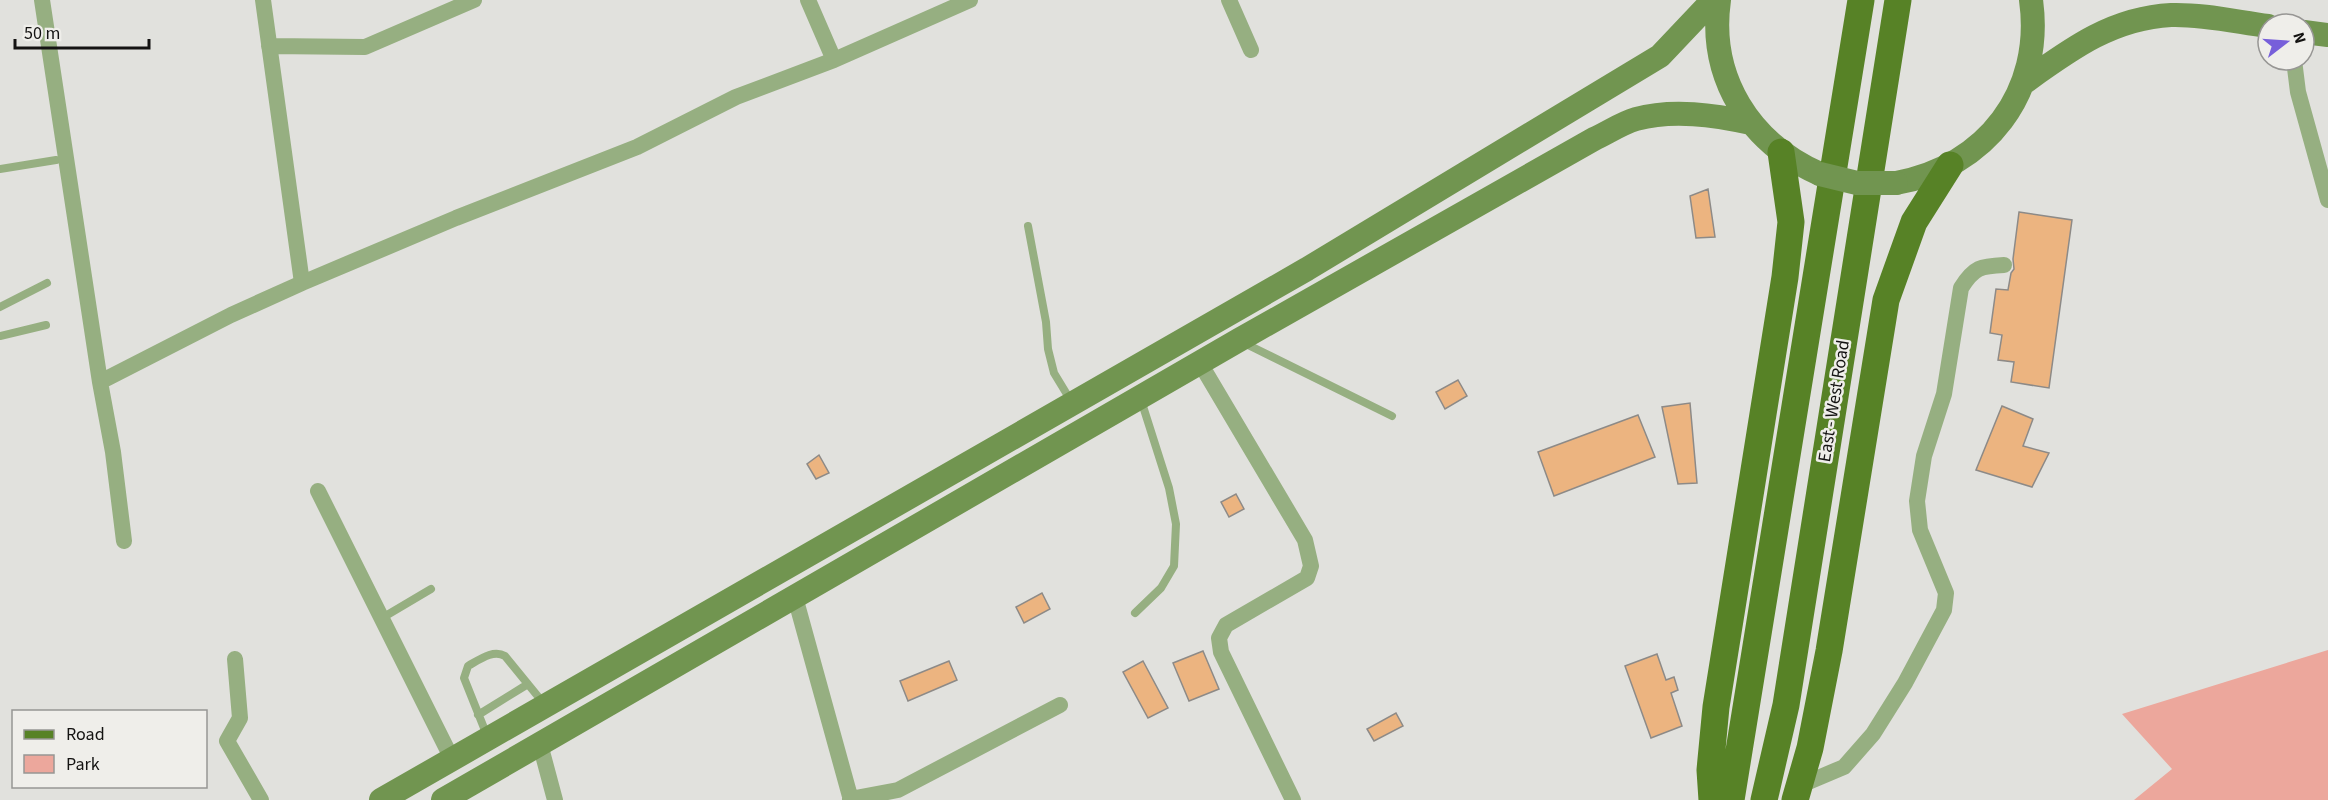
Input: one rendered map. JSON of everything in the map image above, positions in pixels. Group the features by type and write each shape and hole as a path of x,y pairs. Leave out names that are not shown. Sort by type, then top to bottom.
{"main road":[{"path":"381,800 1307,269 1660,56 1713,0"},
{"path":"1719,0 1717,33 1721,61 1730,87 1751,123 1781,152 1820,174 1857,183 1896,183 1924,177 1950,165 1973,150 1993,131 2009,109 2022,84 2032,44 2031,0"},
{"name":"East - West Road","path":"1731,800 1861,0"},
{"name":"East - West Road","path":"1764,800 1786,705 1898,0"},
{"path":"2022,84 2082,43 2107,29 2134,21 2172,15 2256,25"},
{"path":"443,800 1239,340 1594,140 1634,120 1663,114 1722,117 1751,123"},
{"path":"1712,800 1710,770 1716,707 1791,222 1781,152"},
{"path":"1797,793 1809,748 1829,651 1886,300 1914,222 1950,165"}],"street":[{"path":"42,0 100,382 113,452 124,541"},
{"path":"263,0 302,283"},
{"path":"269,46 365,47 474,0"},
{"path":"808,0 834,60"},
{"path":"100,382 231,315 302,283 445,223 637,147 736,97 834,60 970,0"},
{"path":"1229,0 1251,50"},
{"path":"2296,72 2298,92 2328,200"},
{"path":"1797,793 1844,767 1873,734 1905,683 1944,610 1946,593 1920,530 1917,501 1924,456 1944,394 1961,288 1970,274 1982,266 2004,265"},
{"path":"1200,363 1305,540 1311,566 1307,578 1226,625 1219,638 1221,652 1293,800"},
{"path":"318,491 452,759"},
{"path":"795,597 850,799 898,790 1060,705"},
{"path":"235,659 240,718 227,741 261,800"},
{"path":"540,744 555,800"}],"lane":[{"path":"0,169 56,160"},
{"path":"1029,226 1054,374 1073,404"},
{"path":"0,307 47,283"},
{"path":"0,336 46,325"},
{"path":"1239,340 1392,417"},
{"path":"1135,613 1161,588 1174,566 1176,524 1169,488 1140,397"},
{"path":"382,618 431,589"},
{"path":"488,738 464,678 468,666 493,653 500,653 505,656 545,706"},
{"path":"478,715 528,684"}],"green space":[{"path":"2328,650 2328,800 2134,800 2172,769 2122,714"}],"building":[{"path":"1708,189 1715,237 1696,238 1690,196"},
{"path":"2019,212 2072,220 2049,388 2011,382 2014,362 1998,360 2002,335 1990,333 1996,289 2008,290 2014,269 2013,259"},
{"path":"1458,380 1467,396 1445,409 1436,392"},
{"path":"1690,403 1697,483 1678,484 1662,407"},
{"path":"2002,406 2033,419 2023,446 2049,453 2032,487 1976,470"},
{"path":"1638,415 1655,457 1554,496 1538,452"},
{"path":"819,455 829,473 816,479 807,464"},
{"path":"1236,494 1244,509 1229,517 1221,502"},
{"path":"1042,593 1050,609 1024,623 1016,607"},
{"path":"1203,651 1219,689 1189,701 1173,663"},
{"path":"1657,654 1666,680 1674,677 1678,690 1671,693 1682,726 1651,738 1625,666"},
{"path":"949,661 957,680 908,701 900,681"},
{"path":"1143,661 1168,708 1148,718 1123,672"},
{"path":"1396,713 1403,726 1374,741 1367,729"}]}
